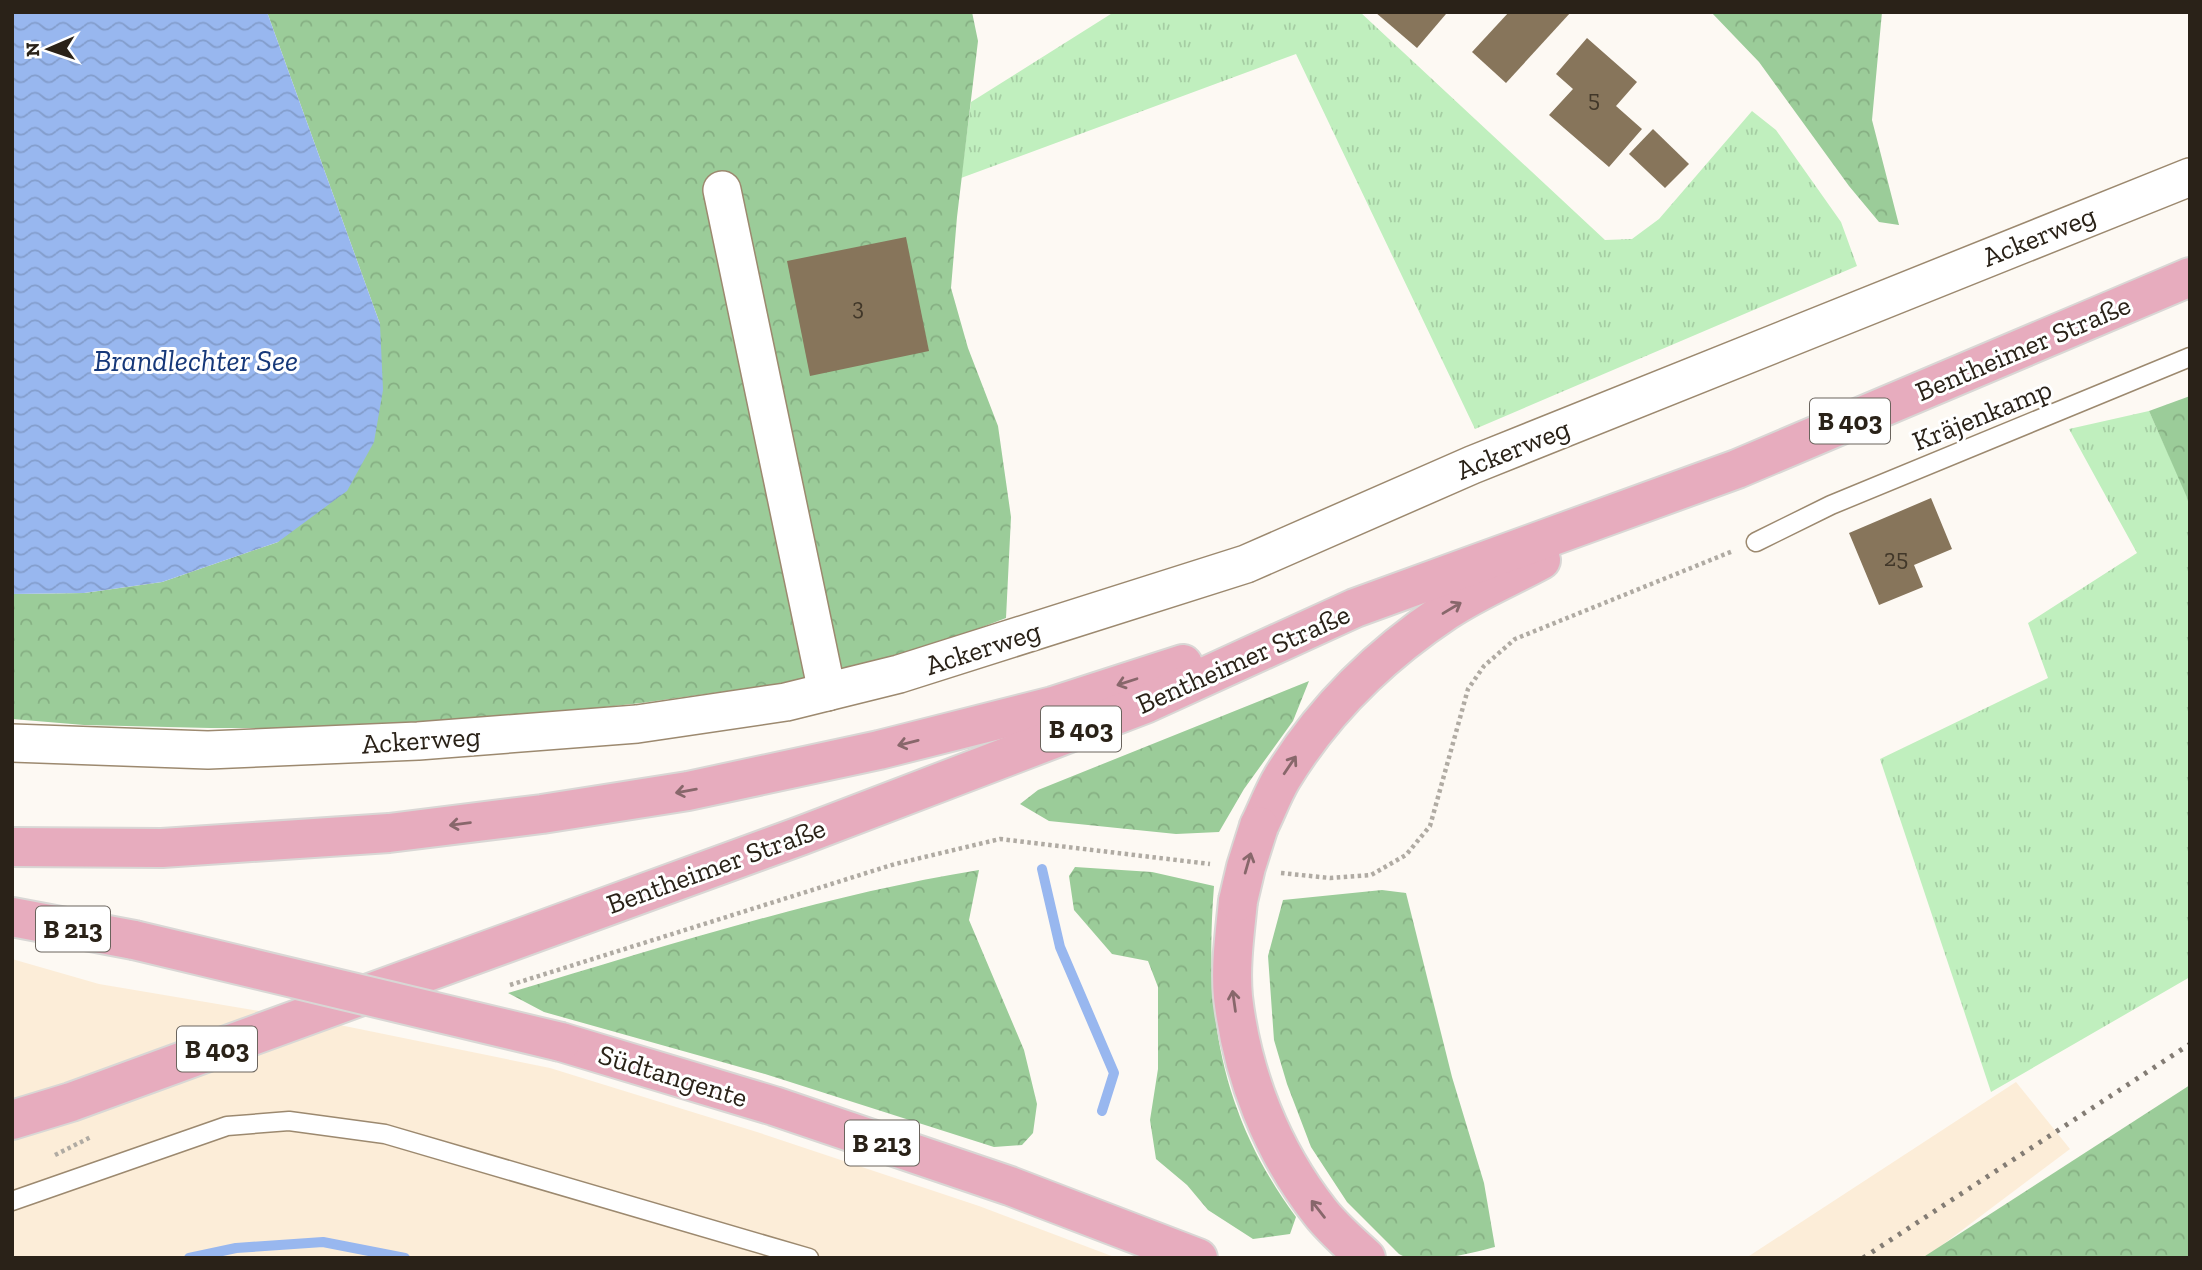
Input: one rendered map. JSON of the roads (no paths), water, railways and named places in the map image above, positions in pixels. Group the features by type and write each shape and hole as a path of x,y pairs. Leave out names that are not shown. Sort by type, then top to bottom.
{"main road":[{"name":"Bentheimer Straße","path":"12,1120 71,1102 813,831 1145,704 1355,607 1737,469 2190,277"},
{"path":"1366,1258 1321,1214 1284,1160 1259,1107 1242,1046 1233,996 1233,955 1238,901 1259,826 1280,780 1333,705 1386,655 1448,610 1673,491"},
{"path":"12,847 162,848 390,833 542,814 688,791 879,750 1053,706 1355,607"},
{"name":"Südtangente","path":"12,917 134,940 561,1042 774,1106 1010,1186 1198,1258"}],"street":[{"name":"Ackerweg","path":"12,743 208,750 418,741 637,724 786,702 899,674 1246,564 1472,465 2190,177"},
{"path":"722,190 827,692"}],"lane":[{"name":"Kräjenkamp","path":"1756,542 1831,505 2190,357"},
{"path":"12,1200 227,1126 289,1121 385,1134 808,1258"}],"water":[{"name":"Brandlechter See","path":"12,12 267,12 380,324 383,390 374,442 347,491 278,542 162,582 84,593 12,594"}],"waterway":[{"path":"1042,869 1060,947 1114,1073 1102,1111"},
{"path":"189,1258 236,1248 323,1242 405,1258"}],"railway":[{"path":"1863,1258 2190,1044"}]}
